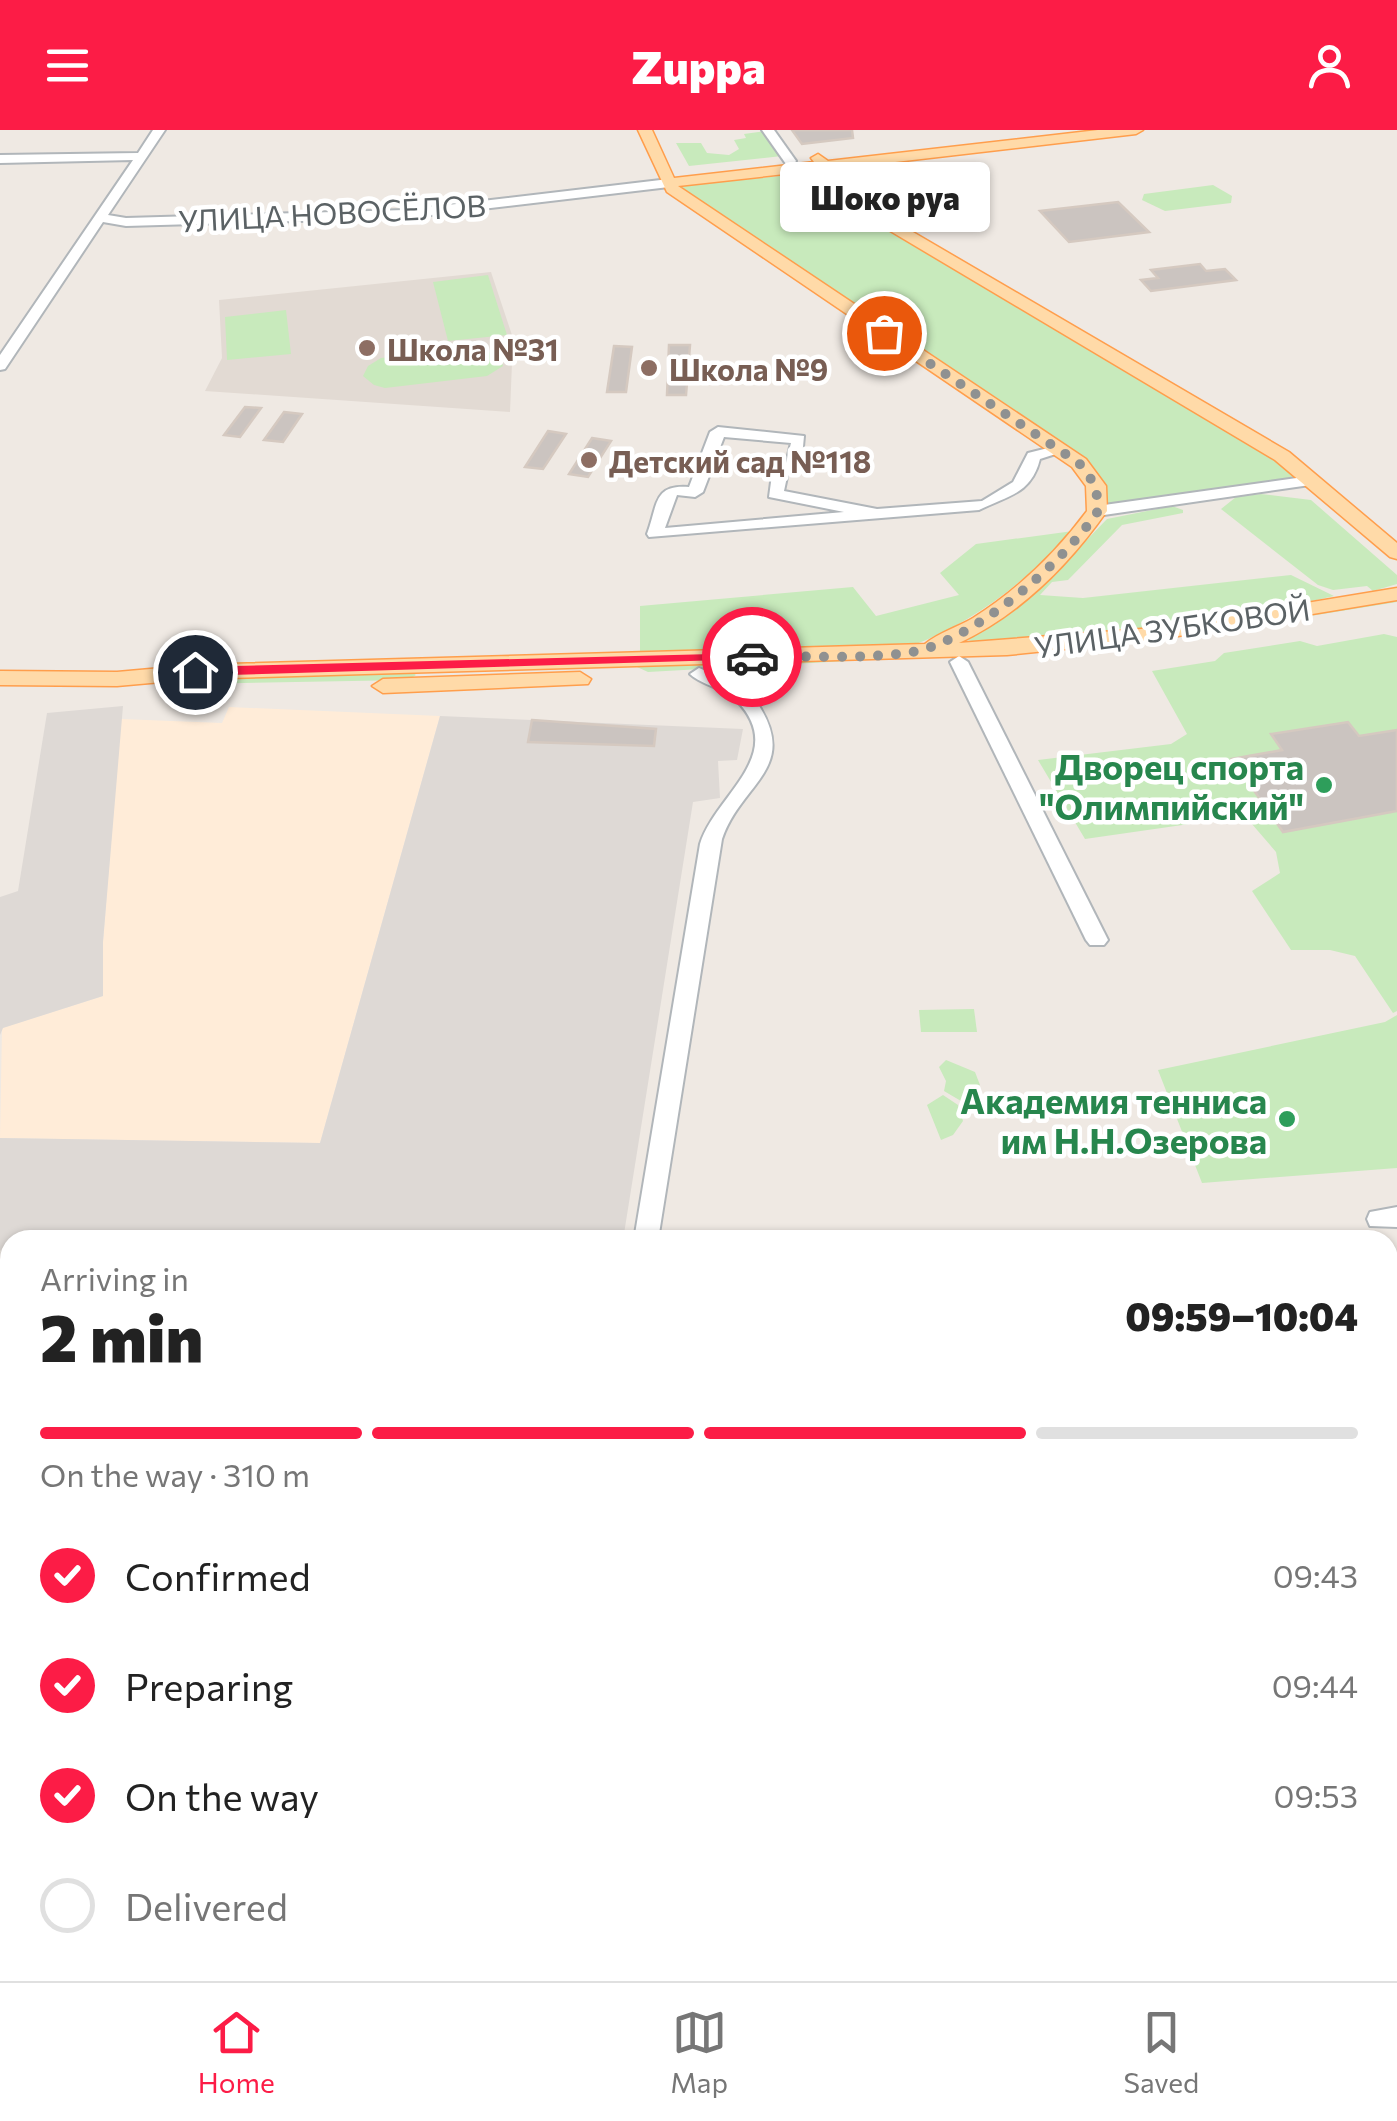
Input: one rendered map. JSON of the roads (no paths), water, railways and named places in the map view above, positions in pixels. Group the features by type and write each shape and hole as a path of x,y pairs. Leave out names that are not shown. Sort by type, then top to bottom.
{"main road":[{"path":"645,130 672,189 1079,463 1096,486 1098,511 1046,572 953,653"},
{"name":"УЛИЦА НОВОСЁЛОВ","path":"667,179 1060,130"},
{"name":"УЛИЦА НОВОСЁЛОВ","path":"667,179 790,162 1136,130"},
{"path":"821,161 860,207 1282,456 1397,553"},
{"name":"УЛИЦА ЗУБКОВОЙ","path":"636,668 699,674 766,672 1154,634 1397,594"},
{"name":"УЛИЦА ЗУБКОВОЙ","path":"0,678 188,681 412,676 914,652 1160,645 1397,608"}],"street":[{"path":"0,366 160,130"},
{"path":"768,130 790,162"},
{"path":"0,159 142,156"},
{"name":"УЛИЦА НОВОСЁЛОВ","path":"104,215 126,222 405,214 667,179"},
{"path":"873,513 775,494 780,467 792,468 799,440 718,432 696,492 671,490 655,534 984,503 1012,493 1029,477 1033,456 1060,450"},
{"path":"1098,511 1311,481"},
{"path":"953,653 1098,940"},
{"path":"746,696 754,678 766,672"},
{"path":"648,1230 706,863 717,826 748,790 764,758 762,731 746,696 726,682 699,674"}],"place":[{"name":"Шоко руа","path":"884,333"},
{"name":"Школа №31","path":"367,348"},
{"name":"Школа №9","path":"649,368"},
{"name":"Детский сад №118","path":"589,460"},
{"name":"Дворец спорта \"Олимпийский\"","path":"1324,785"},
{"name":"Академия тенниса им Н.Н.Озерова","path":"1287,1119"}]}
